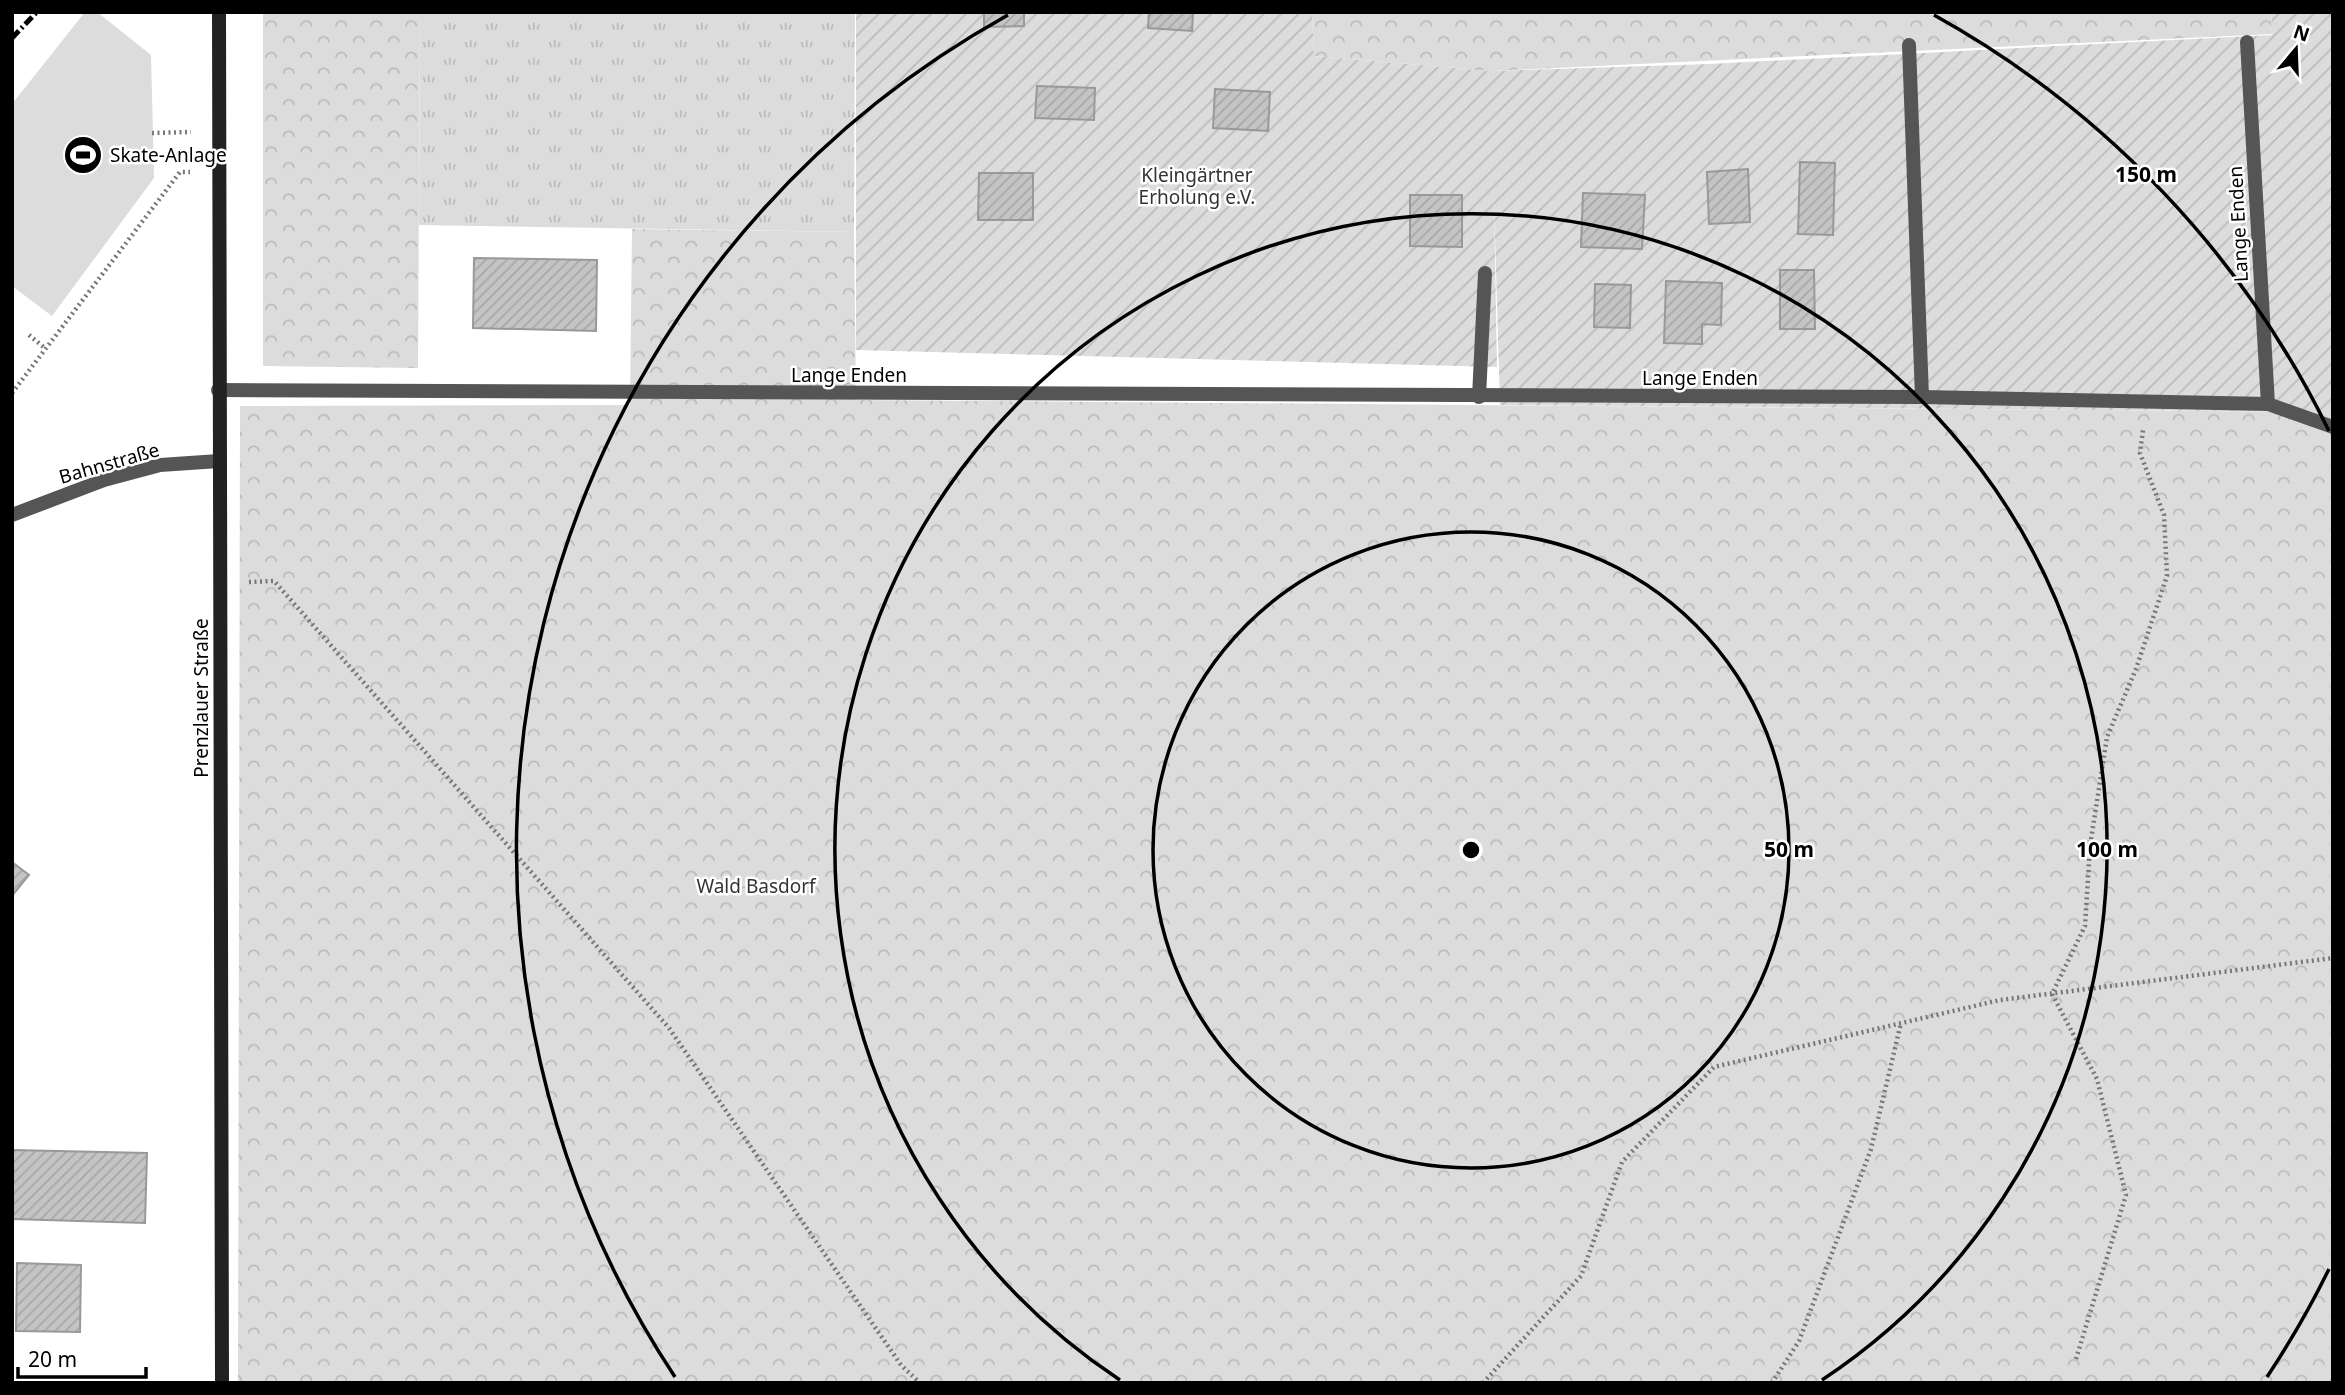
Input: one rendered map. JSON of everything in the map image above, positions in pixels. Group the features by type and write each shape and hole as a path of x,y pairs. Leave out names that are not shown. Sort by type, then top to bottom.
{"main road":[{"name":"Prenzlauer Straße","path":"219,12 222,1383"}],"street":[{"name":"Lange Enden","path":"2247,42 2268,404"},
{"path":"1909,45 1922,397"},
{"path":"1479,397 1485,272"},
{"name":"Lange Enden","path":"218,390 1922,397 2268,404 2333,427"},
{"name":"Bahnstraße","path":"12,515 104,480 160,465 219,461"}],"path":[{"path":"152,133 219,132"},
{"path":"12,393 180,172 219,173"},
{"path":"29,334 46,349"},
{"path":"2052,994 2085,926 2090,846 2107,737 2136,669 2167,576 2164,515 2140,453 2147,401"},
{"path":"220,583 274,581 669,1028 901,1365 920,1383"},
{"path":"1483,1383 1581,1276 1622,1163 1714,1067 2000,1000 2333,958"},
{"path":"2052,994 2097,1079 2126,1195 2076,1359"},
{"path":"1772,1383 1799,1341 1871,1149 1900,1023"}],"green space":[{"name":"Skate-Anlage","path":"85,12 97,12 151,55 154,178 52,316 12,286 12,104"},
{"path":"263,12 420,12 418,368 263,366"},
{"path":"420,12 855,12 854,232 419,225"},
{"name":"Kleingärtner Erholung e.V.","path":"856,12 1312,12 1314,56 1490,71 1709,64 2272,35 2271,12 2333,12 2333,412 1500,405 1494,201 1497,367 856,350"},
{"path":"1312,12 2271,12 2272,34 1490,71 1314,56"},
{"name":"Wald Basdorf","path":"632,229 854,232 856,400 2333,412 2333,1383 238,1383 240,406 630,405"}],"building":[{"path":"984,12 1024,12 1024,26 984,27"},
{"path":"1149,12 1193,12 1192,31 1148,28"},
{"path":"1037,86 1095,88 1094,120 1035,118"},
{"path":"1215,89 1270,92 1268,131 1213,128"},
{"path":"1800,162 1835,163 1833,235 1798,234"},
{"path":"1748,169 1750,222 1709,224 1707,172"},
{"path":"979,173 1033,173 1033,220 978,220"},
{"path":"1583,193 1645,195 1642,249 1581,247"},
{"path":"1410,195 1462,195 1462,247 1410,246"},
{"path":"474,258 597,260 596,331 473,328"},
{"path":"1780,270 1814,270 1815,329 1780,329"},
{"path":"1666,281 1722,283 1721,325 1702,324 1702,344 1664,343"},
{"path":"1595,284 1631,285 1630,328 1594,327"},
{"path":"12,862 29,875 12,896"},
{"path":"12,1150 147,1153 145,1223 12,1219"},
{"path":"17,1263 81,1265 80,1332 16,1331"}],"railway":[{"path":"12,38 37,12"}],"place":[{"name":"Skate-Anlage","path":"83,155"}]}
